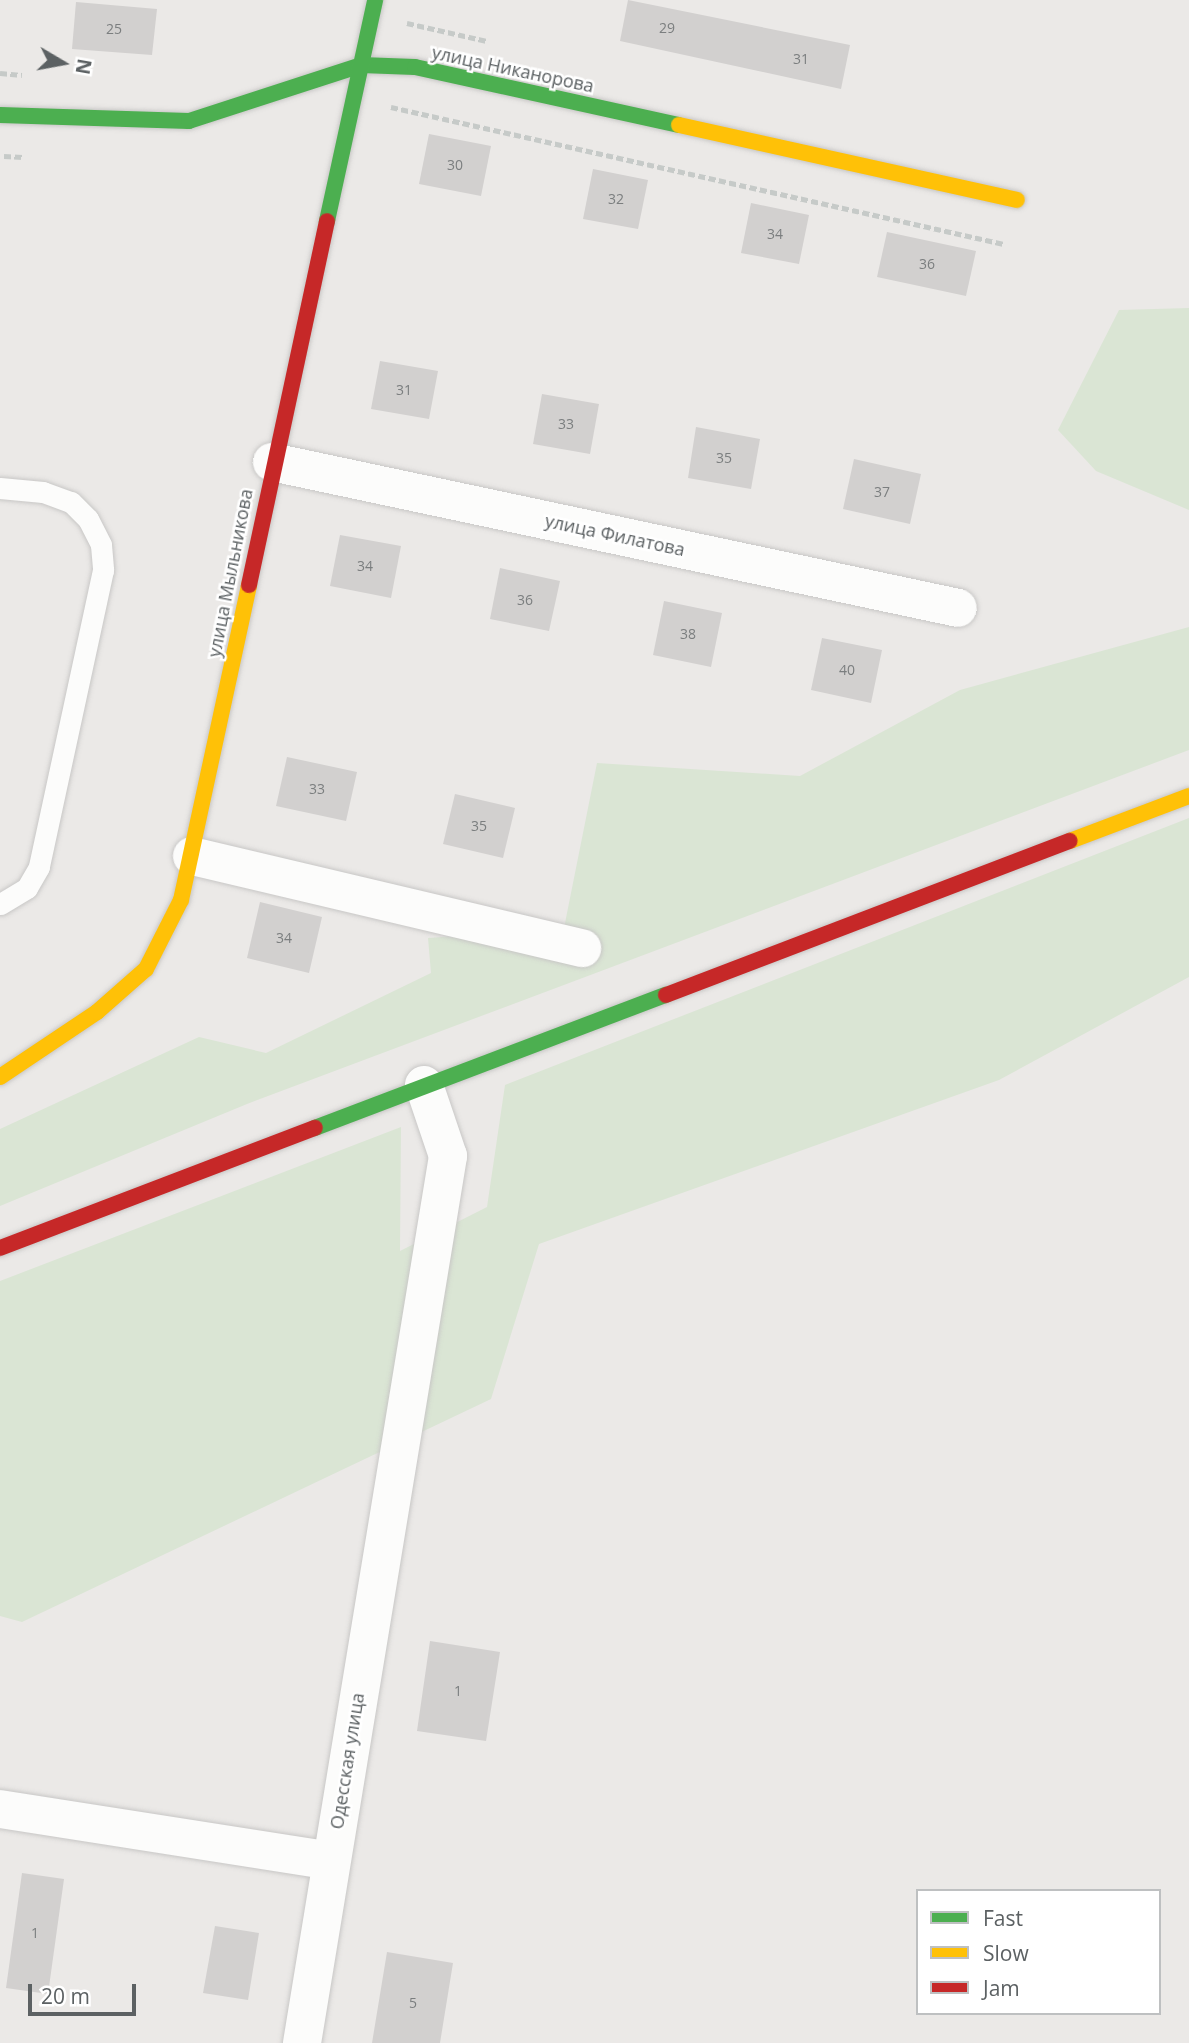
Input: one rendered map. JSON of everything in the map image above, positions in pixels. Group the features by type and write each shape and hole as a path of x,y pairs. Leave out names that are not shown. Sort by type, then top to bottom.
{"street":[{"name":"улица Мыльникова","path":"0,1077 97,1012 146,970 181,900 272,463 375,0"},
{"name":"улица Никанорова","path":"0,115 189,121 361,65 415,67 1017,200"},
{"name":"улица Филатова","path":"272,463 958,608"},
{"path":"0,1248 1189,796"},
{"path":"192,856 582,948"},
{"name":"Одесская улица","path":"302,2043 448,1156 424,1085"},
{"path":"0,1810 331,1861"}],"lane":[{"path":"0,488 43,492 71,502 88,519 101,545 103,570 39,867 27,888 0,904"}],"path":[{"path":"0,73 22,75"},
{"path":"354,99 1004,244"},
{"path":"0,156 23,157"}],"green space":[{"path":"1189,308 1189,510 1096,471 1058,430 1119,310"},
{"path":"1189,627 1189,750 247,1104 0,1206 0,1129 199,1037 266,1053 431,973 428,938 564,928 597,763 800,776 960,690"},
{"path":"1189,818 1189,977 999,1080 539,1244 491,1399 22,1622 0,1616 0,1281 401,1127 400,1251 487,1207 505,1085"}],"building":[{"path":"628,0 850,45 841,89 620,41"},
{"path":"76,2 157,9 152,55 72,49"},
{"path":"429,134 491,146 481,196 419,184"},
{"path":"593,169 648,180 638,229 583,219"},
{"path":"751,203 809,215 799,264 741,253"},
{"path":"887,232 976,251 966,296 877,277"},
{"path":"380,361 438,371 429,419 371,409"},
{"path":"542,394 599,404 590,454 533,444"},
{"path":"696,427 760,439 751,489 688,478"},
{"path":"854,459 921,474 910,524 843,509"},
{"path":"340,535 401,546 391,598 330,586"},
{"path":"500,568 560,581 549,631 490,619"},
{"path":"664,601 722,613 711,667 653,655"},
{"path":"822,638 882,650 871,703 811,690"},
{"path":"287,757 357,772 346,821 276,806"},
{"path":"455,794 515,808 503,858 443,844"},
{"path":"260,902 322,917 309,973 247,958"},
{"path":"430,1641 500,1652 486,1741 417,1731"},
{"path":"22,1873 64,1879 48,1994 6,1988"},
{"path":"215,1926 259,1933 248,2000 203,1993"},
{"path":"387,1952 453,1963 440,2043 372,2043"}],"traffic: fast":[{"path":"327,221 375,0"},
{"path":"0,115 189,121 361,65 415,67 679,125"},
{"path":"315,1128 666,995"}],"traffic: slow":[{"path":"679,125 1017,200"},
{"path":"0,1077 97,1012 146,969 181,900 249,585"},
{"path":"1070,841 1189,796"}],"traffic: jam":[{"path":"249,585 327,221"},
{"path":"666,995 1070,841"},
{"path":"0,1248 315,1128"}]}
